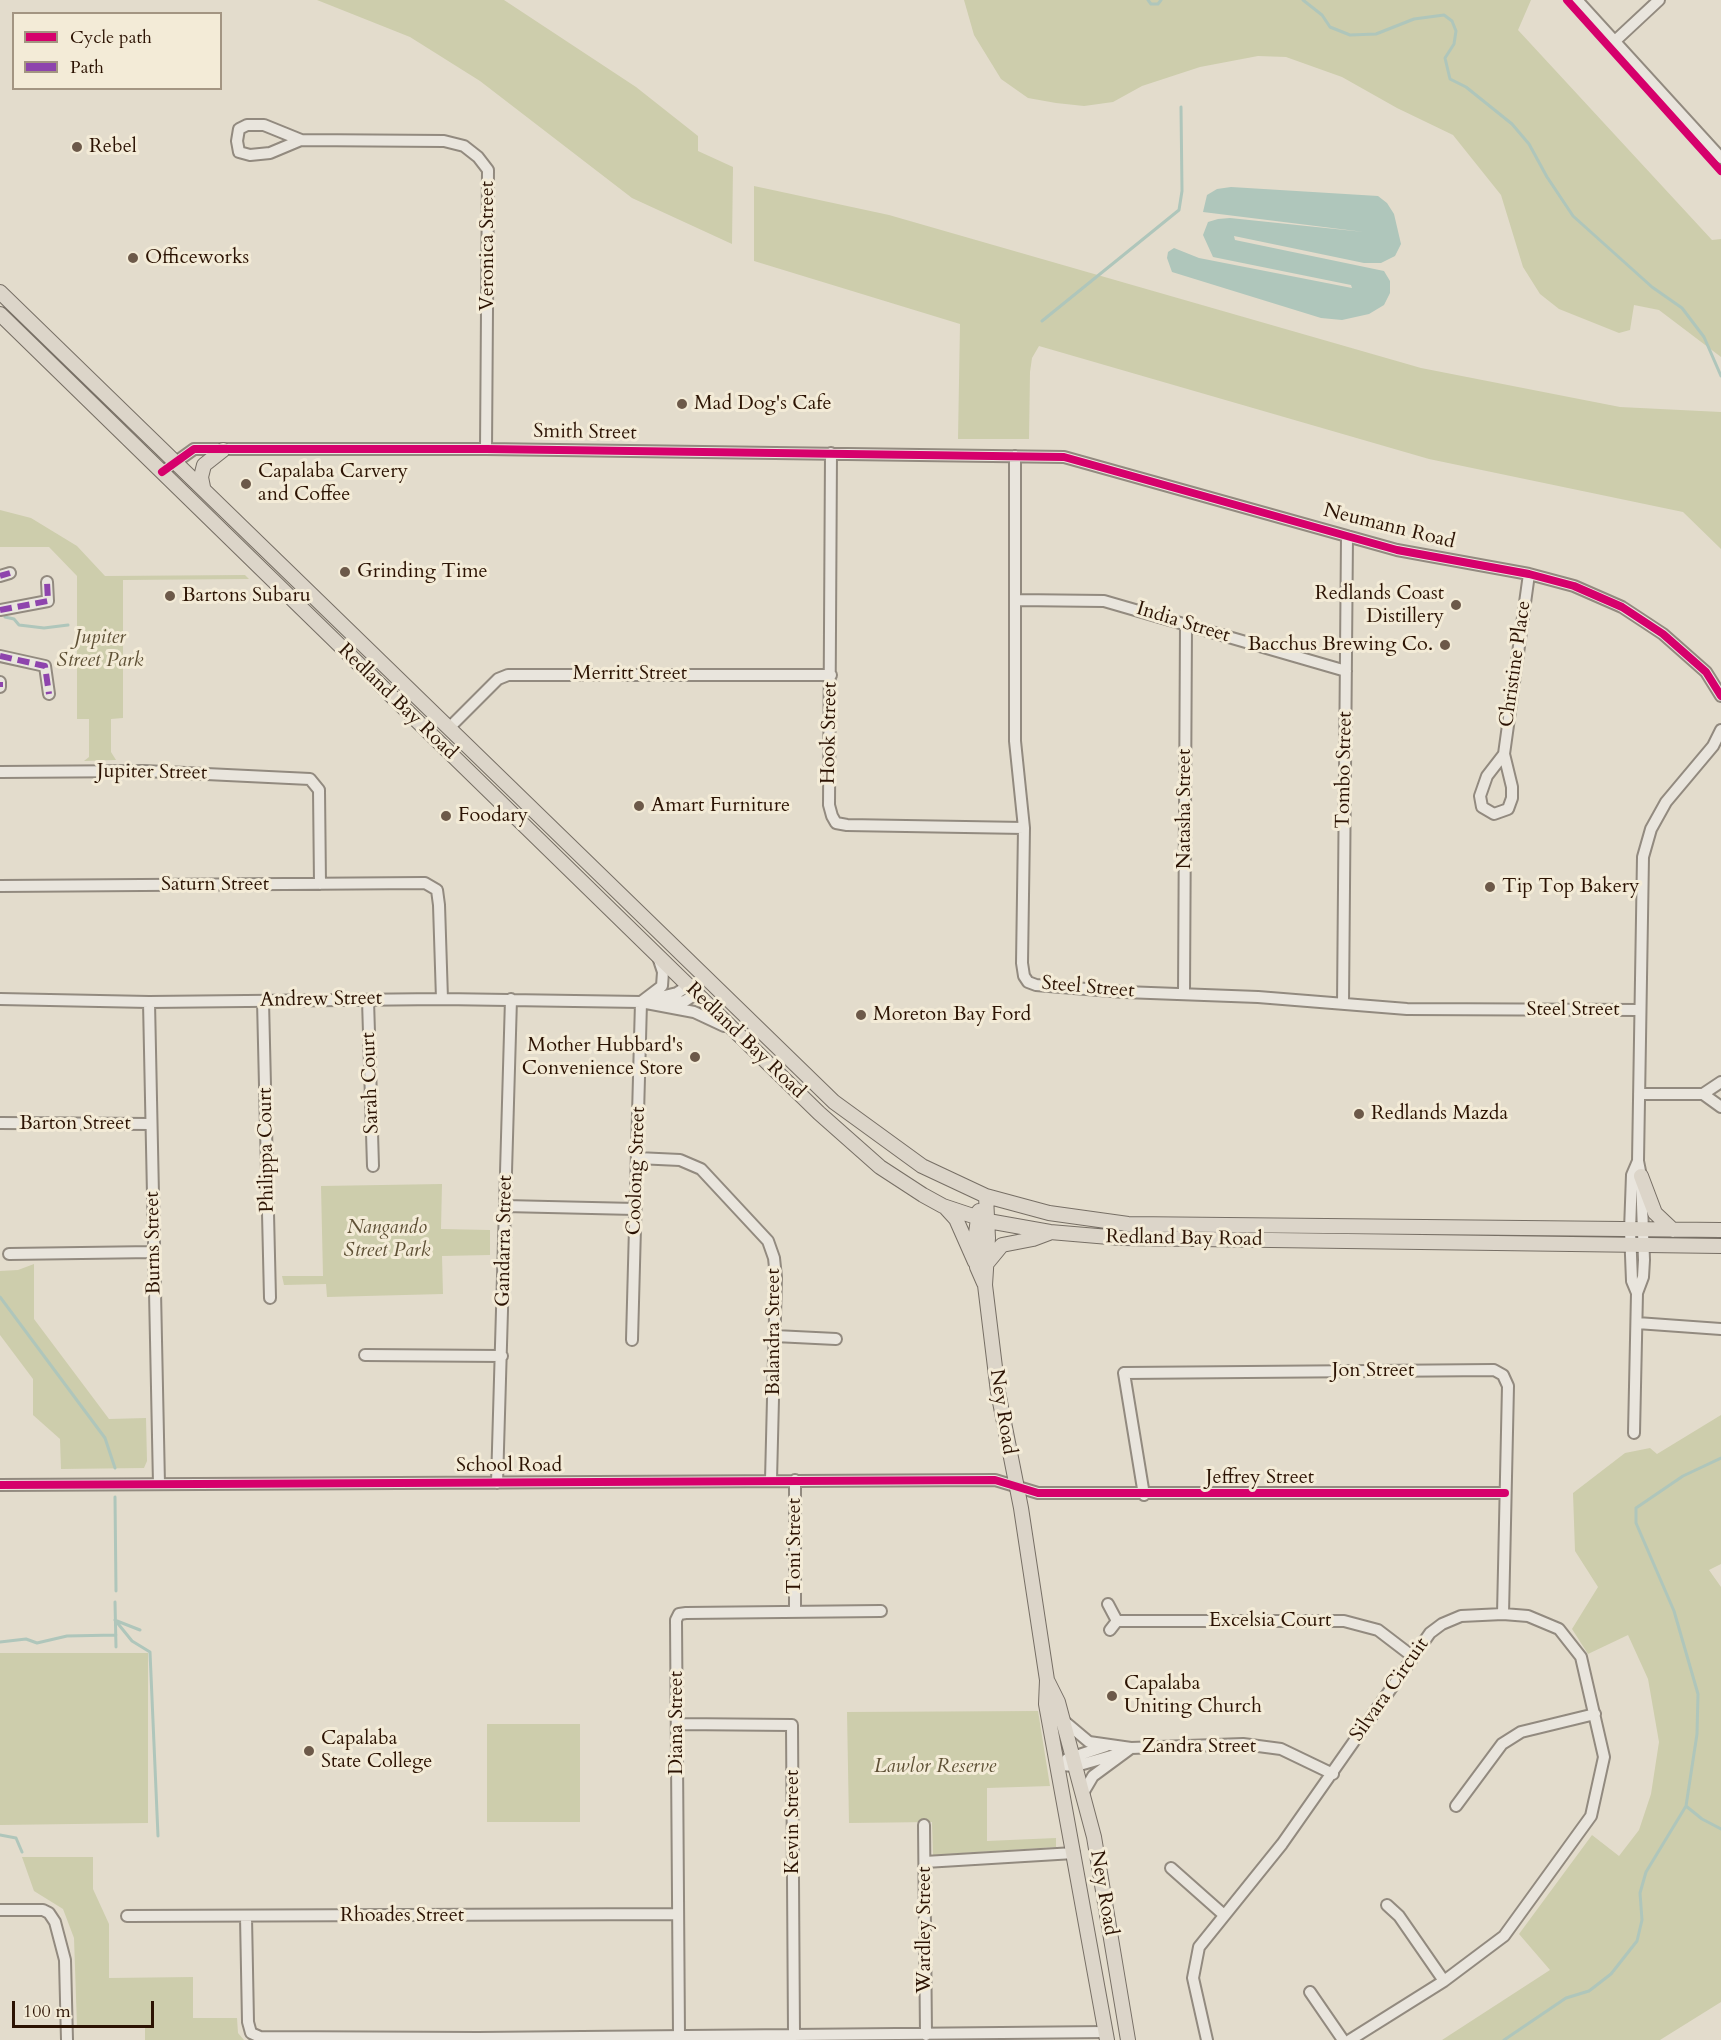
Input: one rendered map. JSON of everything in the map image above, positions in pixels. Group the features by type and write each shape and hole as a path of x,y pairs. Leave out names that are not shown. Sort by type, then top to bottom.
{"main road":[{"name":"Redland Bay Road","path":"0,292 203,486 834,1102 922,1166 986,1196 1049,1213 1128,1224 1721,1230"},
{"name":"Redland Bay Road","path":"0,314 819,1113 880,1167 943,1206 982,1219 1050,1232 1131,1239 1721,1246"},
{"path":"203,486 201,477 204,465 223,450"},
{"path":"693,990 706,978"},
{"path":"1641,1176 1655,1213 1673,1230"},
{"name":"Ney Road","path":"986,1196 982,1219 982,1264 998,1392 1017,1487 1047,1680 1046,1704 1107,2036"},
{"path":"943,1206 956,1219 982,1264 1002,1245 1033,1239 1050,1232"},
{"name":"Ney Road","path":"1047,1680 1064,1721 1094,1837 1128,2040"}],"street":[{"path":"1577,0 1721,158"},
{"path":"1615,41 1659,0"},
{"name":"Veronica Street","path":"301,140 270,153 250,155 239,152 237,141 239,129 247,125 264,125 301,140 444,141 464,146 478,157 488,170 486,449"},
{"name":"Smith Street","path":"162,472 194,449 486,449 1015,456"},
{"name":"Hook Street","path":"831,453 829,805 836,823 1024,828"},
{"name":"Neumann Road","path":"1015,456 1079,459 1397,550 1529,574 1574,586 1643,619 1681,648 1706,672 1721,696"},
{"name":"Steel Street","path":"1015,456 1015,741 1024,828 1022,963 1023,976 1028,982 1036,985 1102,990 1407,1010 1640,1010"},
{"name":"Tombo Street","path":"1342,1004 1347,536"},
{"name":"Christine Place","path":"1504,754 1487,776 1480,796 1482,807 1494,814 1508,809 1512,798 1512,787 1504,754 1529,574"},
{"path":"0,610 48,602 47,582"},
{"name":"India Street","path":"1016,600 1104,601 1346,671"},
{"name":"Natasha Street","path":"1184,994 1186,625"},
{"path":"0,656 45,666 49,694"},
{"name":"Merritt Street","path":"450,727 498,680 508,675 831,675"},
{"path":"0,682 0,687"},
{"path":"1636,1230 1641,1176 1638,1161 1641,877 1647,841 1666,802 1720,736"},
{"name":"Jupiter Street","path":"0,772 144,771 310,779 319,790 320,884"},
{"name":"Saturn Street","path":"0,886 425,883 437,890 442,999"},
{"path":"641,1002 662,986 663,972 658,957"},
{"name":"Andrew Street","path":"641,1002 693,990"},
{"name":"Andrew Street","path":"660,1005 685,1001 693,990"},
{"name":"Andrew Street","path":"0,999 149,1002 511,999 641,1002 713,1019 738,1035"},
{"name":"Gandarra Street","path":"497,1483 511,999"},
{"name":"Sarah Court","path":"368,1000 373,1166"},
{"name":"Philippa Court","path":"263,1001 270,1299"},
{"name":"Burns Street","path":"149,1002 159,1484"},
{"name":"Coolong Street","path":"632,1340 641,1002"},
{"path":"1639,1094 1703,1094 1721,1082"},
{"path":"1703,1094 1721,1107"},
{"name":"Barton Street","path":"0,1123 151,1124"},
{"name":"Balandra Street","path":"638,1158 690,1163 701,1170 768,1241 774,1258 775,1336 771,1480"},
{"path":"1634,1433 1637,1293 1643,1277 1637,1246 1632,1176 1638,1161"},
{"path":"506,1206 635,1209"},
{"path":"9,1254 154,1252"},
{"path":"1637,1323 1721,1329"},
{"path":"775,1336 836,1339"},
{"path":"364,1355 502,1356"},
{"name":"Jon Street","path":"1144,1495 1125,1373 1494,1370 1503,1375 1508,1386 1505,1493 1507,1545 1503,1614"},
{"name":"School Road","path":"0,1485 995,1479 1017,1487"},
{"name":"Toni Street","path":"795,1480 795,1611"},
{"name":"Jeffrey Street","path":"1017,1487 1038,1493 1144,1495 1505,1493"},
{"path":"1108,1604 1118,1621 1110,1630"},
{"name":"Diana Street","path":"680,2035 676,1620 679,1614 881,1611"},
{"name":"Silvara Circuit","path":"1207,2040 1193,1978 1199,1947 1282,1844 1430,1633 1442,1624 1461,1616 1503,1614 1528,1616 1559,1629 1581,1658 1604,1757 1591,1816 1504,1936 1444,1981 1350,2040"},
{"name":"Excelsia Court","path":"1118,1621 1344,1621 1378,1630 1412,1656"},
{"path":"1456,1806 1502,1744 1521,1732 1595,1714"},
{"name":"Zandra Street","path":"1064,1721 1089,1742 1127,1750"},
{"name":"Kevin Street","path":"677,1724 792,1725 794,2034"},
{"name":"Zandra Street","path":"1059,1765 1127,1750 1243,1744 1281,1749 1333,1774"},
{"name":"Zandra Street","path":"1074,1761 1109,1746"},
{"name":"Zandra Street","path":"1083,1793 1092,1776 1127,1750"},
{"name":"Wardley Street","path":"924,1825 926,2035"},
{"path":"925,1862 1074,1853"},
{"path":"1171,1868 1224,1915"},
{"path":"1388,1905 1399,1916 1444,1981"},
{"path":"0,1910 43,1910 49,1913 55,1922 65,1960 67,2040"},
{"name":"Rhoades Street","path":"127,1916 678,1914"},
{"path":"246,1917 248,2022 251,2032 260,2037 478,2039 794,2034 879,2038 926,2035 1107,2036"},
{"path":"1310,1992 1342,2040"}],"green space":[{"path":"317,0 504,0 636,87 698,136 698,151 733,167 732,244 632,198 480,81 410,37"},
{"path":"964,0 1531,0 1518,30 1712,240 1721,239 1721,357 1659,310 1634,305 1630,330 1619,333 1559,309 1540,294 1523,267 1501,195 1453,135 1397,108 1342,77 1286,57 1258,56 1200,67 1142,86 1113,102 1084,106 1028,98 1001,79 974,35"},
{"path":"754,186 889,215 1421,368 1620,407 1721,412 1721,549 1683,512 1429,459 1039,346 1032,358 1030,372 1029,439 958,439 960,324 754,261"},
{"name":"Jupiter Street Park","path":"0,510 31,518 77,546 105,576 245,575 249,579 123,580 123,718 111,719 111,752 116,760 84,761 89,757 89,719 77,719 77,576 49,547 0,547"},
{"name":"Nangando Street Park","path":"442,1184 441,1229 490,1230 490,1255 442,1256 443,1294 327,1297 326,1284 284,1285 282,1276 323,1276 321,1186"},
{"path":"34,1264 34,1319 109,1419 146,1418 147,1461 144,1468 61,1469 60,1439 33,1415 33,1379 0,1335 0,1271 18,1270"},
{"path":"1721,1415 1721,1564 1709,1570 1721,1587 1721,2002 1660,2040 1442,2040 1550,1970 1519,1934 1592,1835 1619,1856 1639,1830 1651,1794 1659,1742 1648,1679 1628,1635 1588,1654 1572,1629 1598,1587 1575,1551 1573,1493 1625,1453 1650,1448 1657,1454"},
{"path":"0,1653 148,1653 148,1823 0,1825"},
{"name":"Lawlor Reserve","path":"1038,1711 1050,1786 987,1788 987,1841 1056,1838 1056,1847 933,1855 932,1822 849,1823 847,1712"},
{"path":"487,1724 580,1724 580,1822 487,1822"},
{"path":"22,1857 93,1857 93,1889 109,1924 109,1978 193,1977 193,2018 237,2018 238,2033 244,2040 145,2040 145,2026 77,2027 74,1938 63,1909 34,1891"}],"shaded area":[{"path":"1231,187 1378,196 1387,203 1394,214 1401,244 1395,256 1381,263 1364,263 1234,236 1235,240 1384,271 1390,281 1390,293 1384,305 1369,314 1342,320 1321,318 1172,272 1167,258 1168,252 1174,248 1199,258 1352,288 1351,285 1213,257 1203,235 1208,222 1218,219 1230,218 1364,232 1203,212 1207,195 1217,189"}],"waterway":[{"path":"1148,0 1151,4 1158,4 1161,0"},
{"path":"1303,0 1322,15 1330,27 1350,35 1376,34 1414,19 1444,15 1452,21 1456,31 1454,44 1445,58 1450,79 1466,87 1512,124 1529,144 1547,177 1573,216 1652,287 1682,308 1704,337 1721,376"},
{"path":"1042,321 1179,210 1182,191 1181,107"},
{"path":"5,617 14,619 19,625 44,628 68,625"},
{"path":"0,1297 105,1438 115,1468"},
{"path":"1504,2040 1566,1998 1589,1991 1611,1974 1637,1941 1642,1920 1640,1893 1646,1872 1686,1806 1697,1734 1698,1694 1674,1611 1636,1523 1636,1508 1683,1476 1721,1458"},
{"path":"115,1497 116,1591"},
{"path":"115,1602 116,1647"},
{"path":"115,1620 132,1641 150,1652 158,1836"},
{"path":"117,1621 140,1630"},
{"path":"0,1642 26,1639 37,1643 67,1636 116,1635"},
{"path":"1686,1806 1702,1819 1721,1829"},
{"path":"0,1835 16,1838 22,1852"}],"marked path":[{"path":"0,576 10,573"},
{"path":"0,610 48,601 47,582"},
{"path":"0,656 45,666 49,694"},
{"path":"0,682 0,687"}],"cycle path":[{"path":"1567,0 1721,171"},
{"path":"162,472 194,449 486,449 1064,457 1397,550 1529,574 1574,586 1622,607 1663,634 1706,672 1721,696"},
{"path":"0,1485 995,1480 1038,1493 1505,1493"}],"place":[{"name":"Rebel","path":"77,147"},
{"name":"Officeworks","path":"133,258"},
{"name":"Mad Dog's Cafe","path":"682,404"},
{"name":"Capalaba Carvery and Coffee","path":"246,484"},
{"name":"Grinding Time","path":"345,572"},
{"name":"Bartons Subaru","path":"170,596"},
{"name":"Redlands Coast Distillery","path":"1456,605"},
{"name":"Bacchus Brewing Co.","path":"1445,645"},
{"name":"Amart Furniture","path":"639,806"},
{"name":"Foodary","path":"446,816"},
{"name":"Tip Top Bakery","path":"1490,887"},
{"name":"Moreton Bay Ford","path":"861,1015"},
{"name":"Mother Hubbard's Convenience Store","path":"695,1057"},
{"name":"Redlands Mazda","path":"1359,1114"},
{"name":"Capalaba Uniting Church","path":"1112,1696"},
{"name":"Capalaba State College","path":"309,1751"}]}
